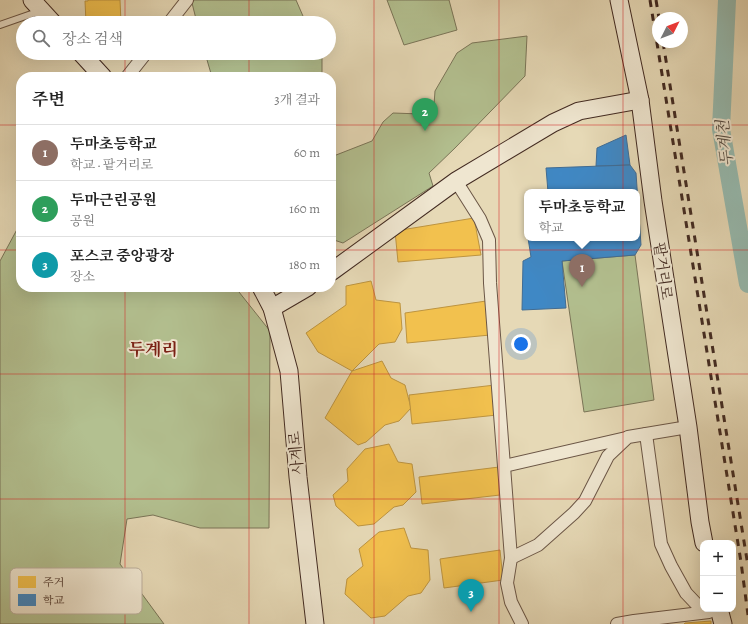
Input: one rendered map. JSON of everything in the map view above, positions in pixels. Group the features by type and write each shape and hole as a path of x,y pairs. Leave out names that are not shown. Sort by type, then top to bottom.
{"street":[{"path":"174,16 187,0"},
{"name":"팥거리로","path":"619,0 640,100 653,201 688,426 703,540"},
{"path":"37,5 47,16"},
{"path":"87,60 98,72"},
{"path":"131,72 140,60"},
{"path":"336,268 456,181 553,122 579,111 640,100"},
{"path":"456,181 480,219 490,240 490,283 511,558 508,583 511,602 522,624"},
{"name":"사계로","path":"264,292 272,308 289,371 298,477 315,624"},
{"path":"272,308 299,292"},
{"path":"504,466 628,437 688,426"},
{"path":"646,434 661,544 670,566 686,593 716,614"},
{"path":"511,558 538,545 574,513 585,501 608,456 628,437"},
{"path":"617,624 634,621 716,614"}],"lane":[{"path":"0,24 37,5"}],"green space":[{"path":"194,0 296,0 303,16 195,16 192,3"},
{"path":"387,0 449,0 457,30 404,45"},
{"path":"527,36 525,76 429,173 433,186 343,243 336,241 336,155 372,141 383,122 393,113 421,114 434,105 435,91 457,53 472,43"},
{"path":"207,60 322,60 322,72 211,72"},
{"path":"16,231 16,292 239,292 270,331 269,528 200,528 153,515 127,519 120,564 123,568 10,568 10,614 142,614 142,594 164,624 0,624 0,261"},
{"path":"635,255 654,400 584,412 562,261"}],"building: 주거":[{"path":"120,0 121,16 86,16 85,1"},
{"path":"474,218 481,255 398,262 395,231"},
{"path":"371,281 376,300 400,303 402,329 395,342 379,344 352,371 318,352 306,333 346,305 346,286"},
{"path":"486,301 490,335 407,343 405,313"},
{"path":"382,361 391,378 405,385 411,408 399,421 385,425 366,442 358,445 325,418 352,371"},
{"path":"495,385 497,415 412,424 409,395"},
{"path":"389,444 398,462 412,464 416,492 403,505 394,507 374,524 358,526 336,506 333,495 348,481 347,469 365,449"},
{"path":"499,467 500,495 422,504 419,477"},
{"path":"404,528 411,548 428,550 430,580 421,593 408,596 385,616 371,618 345,594 347,579 363,566 359,549 379,532"},
{"path":"500,550 503,580 444,588 440,559"},
{"path":"711,621 711,624 684,624 685,623"}],"building: 학교":[{"path":"626,135 630,165 596,166 597,148"},
{"path":"630,165 636,173 637,189 548,189 546,168"},
{"path":"640,231 641,245 635,255 562,261 566,308 522,310 523,261 531,257 528,241 640,241"}],"waterway":[{"name":"두계천","path":"727,0 721,129 748,284"}],"railway":[{"path":"650,0 741,562 748,615"},
{"path":"656,0 658,12"},
{"path":"664,48 748,566"}],"place":[{"name":"두마근린공원","path":"425,131"},
{"name":"두마초등학교","path":"582,287"},
{"name":"포스코 중앙광장","path":"471,612"}],"district":[{"name":"두계리","path":"153,349"}]}
